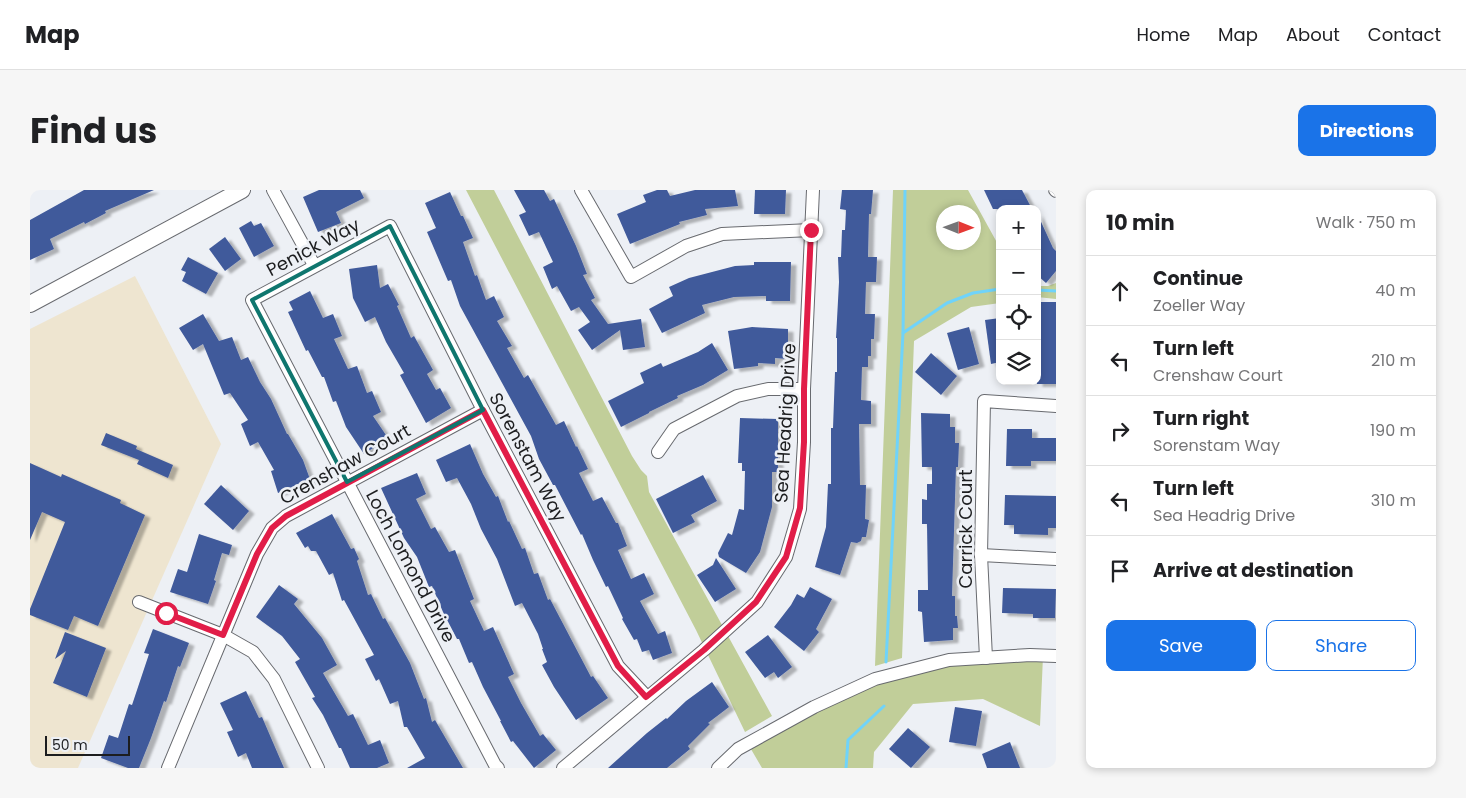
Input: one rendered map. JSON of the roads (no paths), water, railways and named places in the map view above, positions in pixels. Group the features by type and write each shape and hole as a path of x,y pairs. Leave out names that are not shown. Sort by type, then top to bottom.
{"main road":[{"path":"30,304 242,190"}],"street":[{"path":"273,190 314,265"},
{"path":"581,190 631,277 686,246 722,234 811,230"},
{"name":"Sea Headrig Drive","path":"563,768 704,650 756,602 786,557 800,508 813,190"},
{"name":"Penick Way","path":"252,300 314,265 390,226"},
{"name":"Sorenstam Way","path":"390,226 483,410 618,666 646,697"},
{"name":"Loch Lomond Drive","path":"252,300 498,768"},
{"path":"658,452 674,430 737,396 768,389 804,389"},
{"name":"Carrick Court","path":"986,658 981,555 984,401 1056,406"},
{"name":"Crenshaw Court","path":"168,768 257,554 272,528 286,516 483,410"},
{"path":"981,555 1056,559"},
{"path":"139,602 223,635 253,652 274,680 318,768"},
{"path":"718,768 738,749 814,707 875,679 949,660 1056,656"}],"waterway":[{"path":"886,662 903,333 905,190"},
{"path":"903,333 947,303 973,293 996,290"},
{"path":"1041,290 1056,291"},
{"path":"846,768 848,740 884,706"}]}
